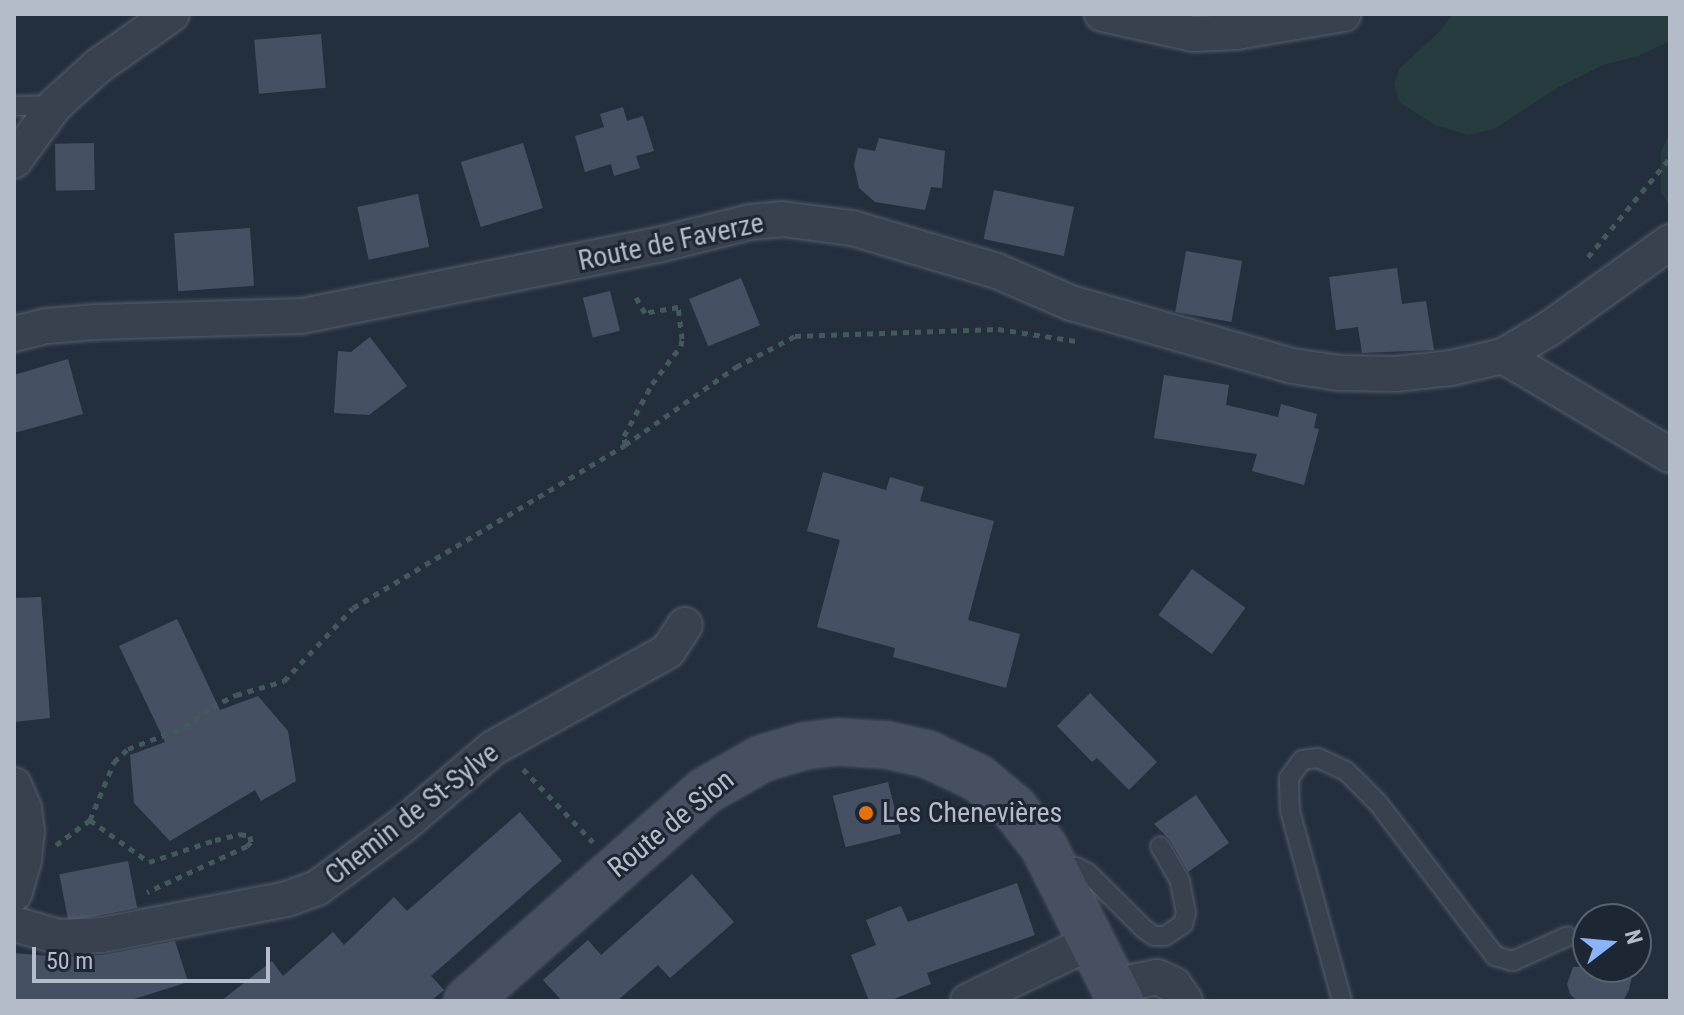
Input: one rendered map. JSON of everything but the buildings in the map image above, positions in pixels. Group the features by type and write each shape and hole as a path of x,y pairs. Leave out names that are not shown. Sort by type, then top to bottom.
{"main road":[{"name":"Route de Sion","path":"467,1001 705,791 752,763 804,746 838,742 887,745 927,754 962,769 1014,808 1057,870 1117,994"}],"street":[{"path":"14,161 55,105 98,66 172,14"},
{"path":"1102,14 1170,32 1194,34 1236,32 1344,14"},
{"name":"Route de Faverze","path":"14,334 47,326 96,322 229,321 302,316 658,245 750,222 782,219 852,228 997,271 1085,307 1292,366 1340,373 1395,374 1451,368 1503,356 1550,328 1670,242"},
{"path":"1503,356 1670,455"},
{"name":"Chemin de St-Sylve","path":"14,924 59,937 102,935 287,899 327,883 403,825 493,748 668,651 685,625"},
{"path":"14,785 24,808 25,852 14,894"},
{"path":"968,1001 1093,941"},
{"path":"1117,994 1157,977 1174,985 1185,1001"}],"lane":[{"path":"14,106 55,105"},
{"path":"1342,1001 1290,811 1289,778 1302,760 1318,758 1346,771 1378,803 1495,956 1513,961 1568,936"},
{"path":"1057,870 1076,867 1088,873 1144,929 1154,936 1165,936 1183,924 1186,913 1180,881 1160,846"}],"path":[{"path":"1584,262 1670,158"},
{"path":"625,445 624,436 652,384 681,346 682,339 678,307 645,313 634,294"},
{"path":"25,852 63,843 90,820 114,762 128,749 185,727 212,707 236,695 284,681 353,608 625,445 736,367 795,336 998,329 1084,342"},
{"path":"518,764 594,843"},
{"path":"90,820 149,862 215,840 240,834 250,836 251,842 247,846 145,893 149,927"}],"green space":[{"path":"1453,14 1670,14 1670,41 1638,56 1603,65 1557,88 1494,129 1468,135 1435,125 1399,102 1394,83 1400,68 1439,32"},
{"path":"1670,133 1670,205 1661,193 1661,151"}],"place":[{"name":"Les Chenevières","path":"866,813"}]}
